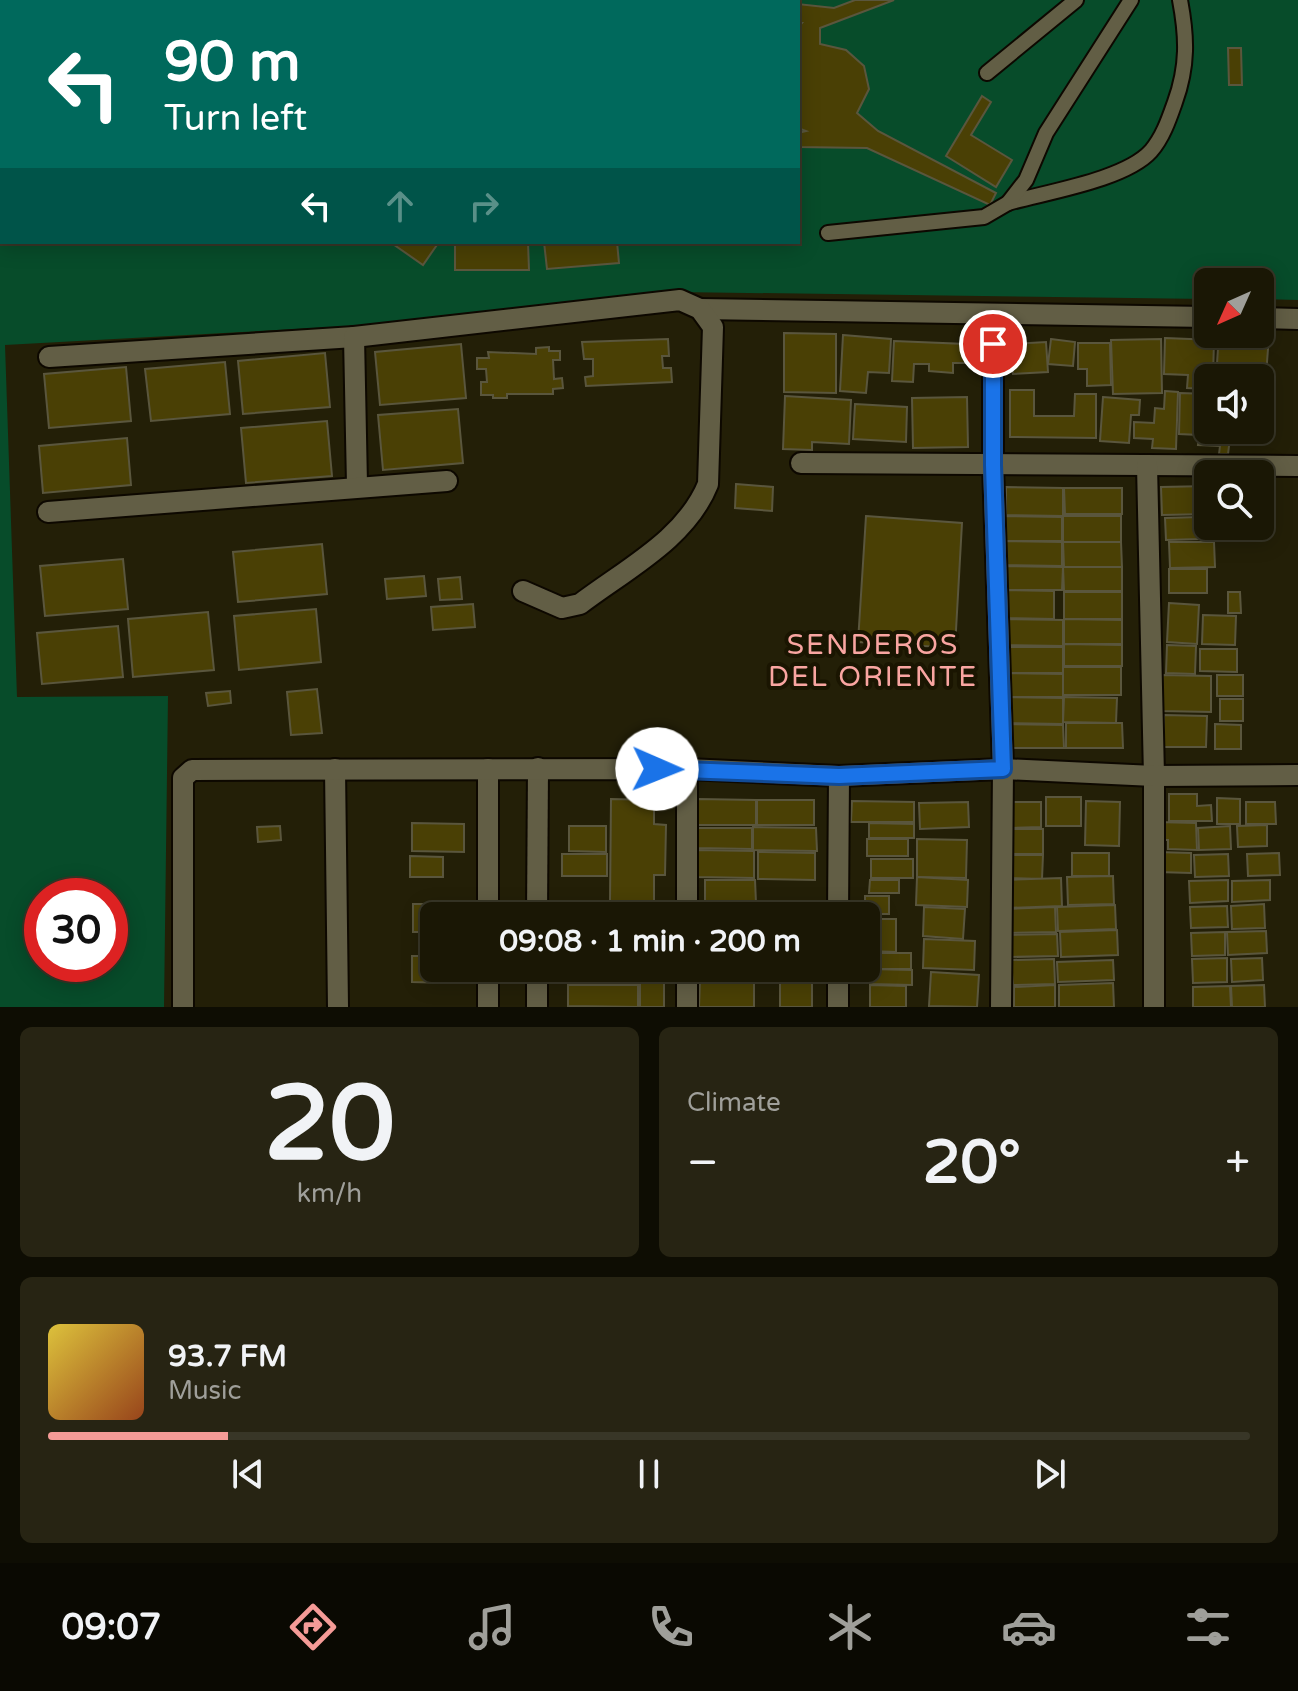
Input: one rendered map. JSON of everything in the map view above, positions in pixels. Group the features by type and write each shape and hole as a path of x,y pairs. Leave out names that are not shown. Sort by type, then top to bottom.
{"street":[{"path":"49,357 354,337 680,300 700,309 1194,317"},
{"path":"523,591 562,608 580,604 679,530 699,507 708,484 713,327 700,309"},
{"path":"993,314 993,465 1003,769 1001,1007"},
{"path":"1274,318 1298,319"},
{"path":"354,337 357,485"},
{"path":"801,463 1298,466"},
{"path":"1147,465 1154,776 1154,1007"},
{"path":"48,512 357,485 447,481"},
{"path":"537,902 538,768"},
{"path":"335,769 338,1007"},
{"path":"488,769 488,902"},
{"path":"183,1007 183,778 192,770 687,769 839,776 1003,769 1154,776 1298,775"},
{"path":"687,769 687,902"},
{"path":"838,902 839,776"},
{"path":"488,982 488,1007"},
{"path":"537,982 537,1007"},
{"path":"687,982 687,1007"},
{"path":"838,982 838,1007"}],"lane":[{"path":"987,73 1076,0"},
{"path":"1008,203 1026,180 1046,133 1131,0"},
{"path":"828,233 984,217 1008,203 1121,170 1150,152 1165,130 1181,86 1188,51 1180,0"}],"green space":[{"path":"800,0 1298,0 1298,300 1274,299 1274,268 1194,268 1194,299 677,292 352,326 5,345 17,697 168,696 164,1007 0,1007 0,244 800,244"}],"building":[{"path":"855,0 894,0 820,28 820,44 846,50 864,66 869,89 857,113 878,131 996,193 990,205 867,148 800,147 800,132 806,131 800,129 800,4 834,8"},
{"path":"1228,48 1241,48 1242,85 1229,85"},
{"path":"982,96 991,102 971,135 1012,160 996,187 946,156"},
{"path":"393,244 438,244 423,265"},
{"path":"455,244 528,244 529,270 455,270"},
{"path":"544,244 617,244 619,263 547,269"},
{"path":"784,333 836,334 836,393 784,392"},
{"path":"843,335 891,339 889,373 868,372 866,393 840,391"},
{"path":"1165,338 1194,339 1194,348 1214,348 1213,364 1194,364 1194,388 1187,388 1188,375 1164,374"},
{"path":"668,339 669,356 662,356 663,368 671,368 672,382 586,386 585,377 593,376 593,359 584,359 582,342"},
{"path":"1051,339 1075,342 1073,366 1048,364"},
{"path":"1161,339 1162,393 1113,394 1111,340"},
{"path":"894,341 966,344 965,363 953,363 953,373 929,371 929,364 914,364 913,382 892,381"},
{"path":"1046,342 1048,372 1013,374 1011,344"},
{"path":"1078,343 1110,343 1111,385 1087,386 1087,369 1078,369"},
{"path":"461,344 466,398 380,405 375,352"},
{"path":"549,347 549,351 560,351 560,360 553,360 554,379 562,378 563,388 553,389 553,394 507,394 507,398 481,395 481,382 487,382 486,369 477,369 477,358 489,358 488,352 536,354 536,348"},
{"path":"1218,348 1268,348 1267,364 1217,364"},
{"path":"325,353 330,407 243,414 238,361"},
{"path":"225,362 230,414 151,421 145,369"},
{"path":"126,367 131,421 49,428 44,374"},
{"path":"1010,390 1034,390 1034,416 1074,416 1075,394 1096,394 1096,438 1010,437"},
{"path":"1165,391 1178,392 1176,449 1152,448 1153,439 1134,438 1134,422 1154,423 1155,408 1164,409"},
{"path":"1180,393 1194,394 1194,435 1179,434"},
{"path":"785,396 851,400 849,444 812,442 812,450 783,449"},
{"path":"967,397 968,447 913,448 912,398"},
{"path":"1103,397 1140,400 1139,415 1131,415 1129,443 1100,441"},
{"path":"855,404 907,407 906,442 853,439"},
{"path":"458,409 463,463 383,470 378,415"},
{"path":"327,421 332,476 246,483 241,428"},
{"path":"127,438 131,485 43,493 39,446"},
{"path":"1229,444 1228,454 1219,454 1220,446 1198,445"},
{"path":"736,484 773,487 772,511 735,508"},
{"path":"1194,486 1194,514 1162,515 1161,487"},
{"path":"1006,487 1063,488 1063,516 1006,515"},
{"path":"1064,488 1122,488 1122,514 1065,514"},
{"path":"866,516 962,523 955,648 858,642"},
{"path":"1005,516 1062,517 1062,541 1005,541"},
{"path":"1063,516 1121,516 1121,542 1063,542"},
{"path":"1194,517 1194,539 1166,540 1165,518"},
{"path":"1006,541 1062,542 1062,566 1006,565"},
{"path":"1063,542 1121,542 1122,567 1064,567"},
{"path":"1169,542 1214,542 1215,567 1170,568"},
{"path":"322,544 327,594 238,602 233,552"},
{"path":"123,559 128,609 45,616 40,566"},
{"path":"1006,566 1063,567 1062,590 1005,590"},
{"path":"1063,567 1122,567 1122,591 1064,591"},
{"path":"1169,569 1207,569 1207,593 1169,593"},
{"path":"424,576 426,596 387,599 385,579"},
{"path":"460,577 462,599 440,600 438,579"},
{"path":"1005,590 1054,591 1054,619 1005,618"},
{"path":"1064,592 1122,592 1122,619 1064,619"},
{"path":"1228,592 1240,592 1241,613 1228,613"},
{"path":"1169,603 1199,605 1197,644 1167,642"},
{"path":"473,604 475,627 433,630 431,607"},
{"path":"316,609 321,662 239,670 234,616"},
{"path":"208,612 214,670 133,677 128,619"},
{"path":"1203,615 1236,616 1235,645 1202,644"},
{"path":"1004,619 1063,620 1063,646 1004,645"},
{"path":"1064,619 1122,620 1122,644 1064,644"},
{"path":"118,626 123,677 42,684 37,633"},
{"path":"1064,644 1122,645 1122,666 1064,666"},
{"path":"1167,645 1196,646 1195,674 1166,673"},
{"path":"1005,647 1063,647 1063,673 1005,673"},
{"path":"1200,649 1237,649 1237,672 1200,671"},
{"path":"1063,667 1121,667 1121,695 1063,695"},
{"path":"1008,673 1063,674 1063,697 1008,697"},
{"path":"1162,675 1211,676 1211,712 1161,711"},
{"path":"1217,675 1243,675 1243,696 1217,696"},
{"path":"317,689 322,733 291,735 287,692"},
{"path":"230,691 231,703 208,706 206,693"},
{"path":"1008,697 1063,698 1063,724 1007,723"},
{"path":"1064,697 1117,698 1116,723 1063,722"},
{"path":"1220,699 1243,699 1243,721 1220,721"},
{"path":"1164,715 1207,716 1206,747 1164,747"},
{"path":"1066,723 1122,723 1123,748 1066,748"},
{"path":"1008,724 1063,725 1064,748 1008,748"},
{"path":"1215,724 1241,725 1241,749 1215,749"},
{"path":"1169,794 1197,794 1197,806 1211,805 1212,821 1169,821"},
{"path":"1046,797 1081,797 1081,826 1046,826"},
{"path":"1217,798 1240,799 1240,824 1217,824"},
{"path":"611,799 654,800 654,824 666,825 665,875 654,875 654,902 610,902"},
{"path":"698,799 756,800 756,825 698,825"},
{"path":"757,800 814,800 814,825 757,825"},
{"path":"852,801 914,802 914,822 851,822"},
{"path":"1086,801 1120,802 1119,846 1085,845"},
{"path":"968,802 969,827 920,829 919,803"},
{"path":"1008,802 1041,802 1041,827 1008,828"},
{"path":"1246,802 1275,802 1276,824 1246,824"},
{"path":"1156,822 1196,823 1197,850 1168,849 1168,840 1156,840"},
{"path":"412,823 464,824 464,852 412,851"},
{"path":"869,823 914,824 914,838 869,838"},
{"path":"1267,825 1267,846 1238,847 1237,826"},
{"path":"280,826 281,840 258,842 257,827"},
{"path":"569,826 606,826 606,852 569,851"},
{"path":"1230,826 1231,849 1199,850 1198,828"},
{"path":"753,827 816,828 817,851 753,850"},
{"path":"695,828 752,828 752,849 695,848"},
{"path":"1006,829 1043,829 1043,854 1006,854"},
{"path":"867,839 908,839 908,856 867,856"},
{"path":"917,839 967,840 966,878 917,877"},
{"path":"697,850 754,851 754,878 696,877"},
{"path":"758,852 815,853 815,880 758,879"},
{"path":"1157,852 1191,853 1191,873 1157,872"},
{"path":"1072,853 1109,853 1109,876 1072,876"},
{"path":"1279,853 1280,875 1248,876 1247,854"},
{"path":"562,854 607,854 607,876 562,876"},
{"path":"1228,854 1229,876 1195,877 1194,855"},
{"path":"1005,855 1043,855 1042,879 1005,878"},
{"path":"410,856 443,857 443,877 410,877"},
{"path":"871,859 913,859 913,878 871,878"},
{"path":"1113,876 1114,904 1068,905 1067,877"},
{"path":"917,877 968,880 967,907 916,905"},
{"path":"1061,878 1062,906 1006,908 1005,880"},
{"path":"705,880 755,880 756,902 705,902"},
{"path":"870,880 899,880 899,893 869,893"},
{"path":"1228,880 1228,901 1190,903 1189,881"},
{"path":"1270,880 1270,900 1232,902 1232,881"},
{"path":"865,896 889,896 889,914 880,914 880,902 865,902"},
{"path":"413,904 420,904 420,932 413,932"},
{"path":"1264,904 1265,928 1232,929 1231,906"},
{"path":"1115,905 1116,929 1058,931 1057,907"},
{"path":"1227,906 1228,927 1191,928 1190,907"},
{"path":"924,907 965,909 963,939 923,936"},
{"path":"1055,907 1056,932 1008,933 1006,909"},
{"path":"880,919 896,919 896,952 880,951"},
{"path":"1117,930 1118,955 1061,957 1060,932"},
{"path":"1266,931 1267,953 1228,955 1227,932"},
{"path":"1225,932 1225,955 1192,956 1191,933"},
{"path":"1057,934 1058,956 1010,957 1009,935"},
{"path":"924,939 975,941 974,970 923,968"},
{"path":"880,953 911,953 911,969 880,969"},
{"path":"412,956 420,956 420,982 449,983 412,982"},
{"path":"1227,958 1227,982 1193,983 1192,959"},
{"path":"1262,958 1263,980 1232,982 1231,959"},
{"path":"1054,959 1055,984 1013,985 1011,960"},
{"path":"1113,960 1114,980 1058,982 1057,962"},
{"path":"880,969 912,970 912,985 870,984 880,982"},
{"path":"931,972 979,975 977,1007 929,1006"},
{"path":"700,982 754,982 754,1007 699,1007"},
{"path":"780,982 812,982 812,1007 780,1007"},
{"path":"640,983 664,983 664,1007 640,1007"},
{"path":"1113,983 1114,1007 1059,1007 1059,985"},
{"path":"568,985 638,985 638,1007 568,1006"},
{"path":"870,985 906,986 906,1007 870,1007"},
{"path":"1055,985 1055,1007 1014,1007 1014,987"},
{"path":"1264,985 1265,1007 1232,1007 1231,986"},
{"path":"1230,986 1231,1007 1193,1007 1193,987"}],"district":[{"name":"SENDEROS DEL ORIENTE","path":"873,661"}],"route":[{"path":"657,769 839,776 1003,769 993,465 993,344"}]}
